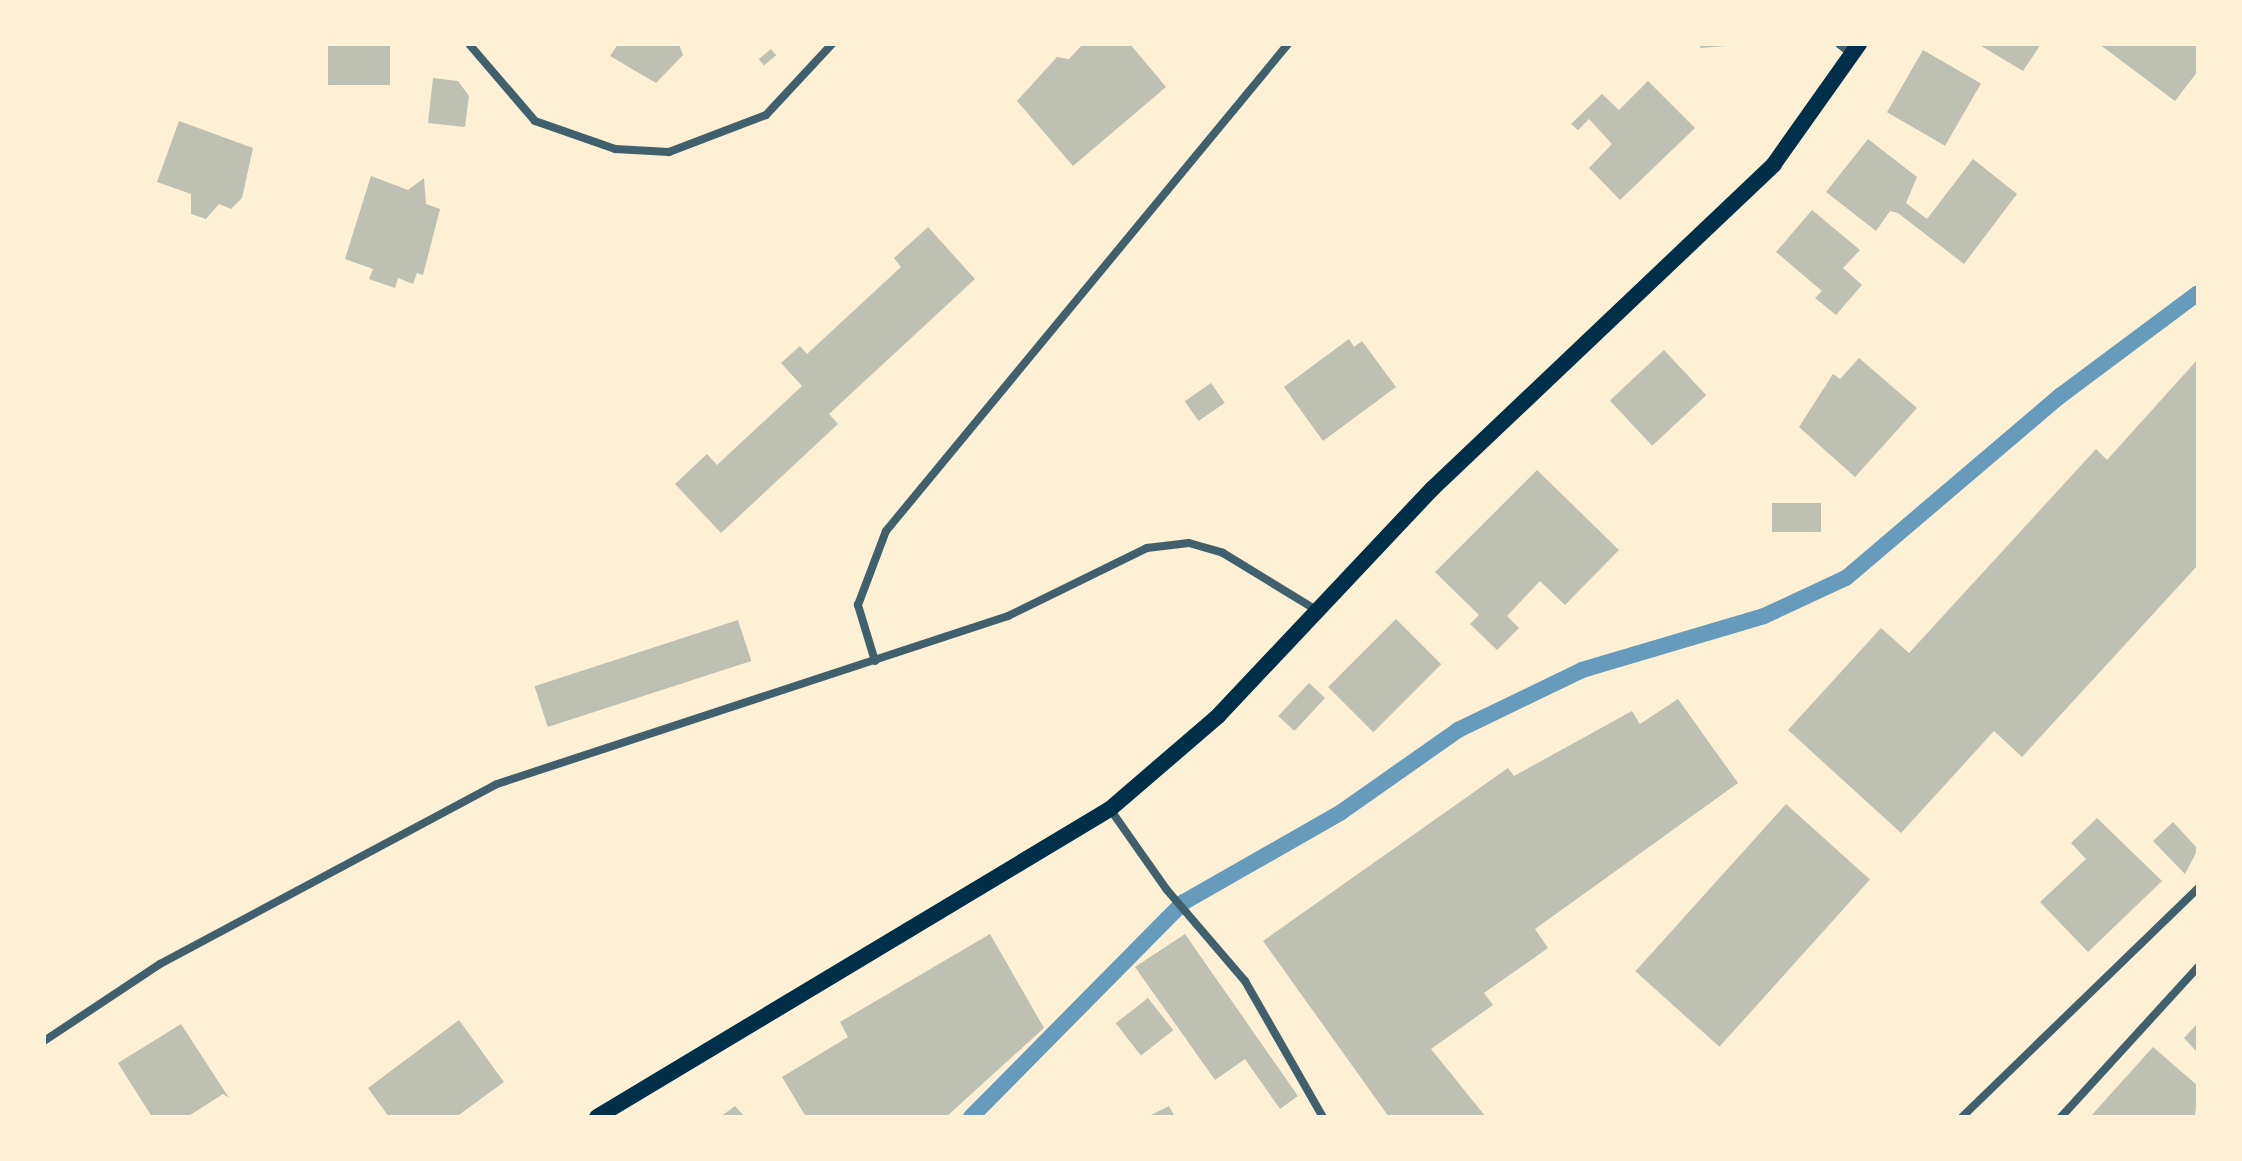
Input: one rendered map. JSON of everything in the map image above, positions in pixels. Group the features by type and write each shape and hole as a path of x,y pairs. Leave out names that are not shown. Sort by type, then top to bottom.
{"main road":[{"path":"597,1117 1110,809 1218,716 1432,489 1774,164 1856,49"}],"street":[{"path":"469,44 535,121 615,149 669,152 766,115 832,44"},
{"path":"875,661 858,605 886,531 1288,44"},
{"path":"1839,44 1856,49"},
{"path":"44,1041 160,964 497,784 1008,616 1147,548 1189,543 1223,553 1319,612"},
{"path":"1110,809 1167,890 1245,981 1323,1117"},
{"path":"1962,1117 2198,888"},
{"path":"2061,1117 2198,967"}],"building":[{"path":"328,44 390,44 390,85 328,85"},
{"path":"618,44 679,44 683,55 656,83 610,56"},
{"path":"1083,44 1130,44 1166,87 1073,166 1017,101 1057,57 1069,59"},
{"path":"1700,44 1726,44 1726,46 1700,48"},
{"path":"1978,44 2041,44 2023,71"},
{"path":"2099,44 2198,44 2198,71 2175,101"},
{"path":"771,49 776,55 764,65 759,59"},
{"path":"1923,50 1981,84 1945,146 1887,112"},
{"path":"433,78 458,81 469,96 465,127 428,123"},
{"path":"1648,81 1695,128 1620,200 1589,168 1612,144 1589,119 1578,130 1571,124 1602,94 1619,110"},
{"path":"179,121 253,148 242,198 231,209 219,204 206,219 191,214 191,194 157,182"},
{"path":"1868,139 1917,177 1906,203 1927,219 1973,159 2017,194 1964,264 1898,213 1890,211 1876,231 1826,192"},
{"path":"371,176 408,190 424,178 426,204 440,209 423,275 417,273 413,284 398,278 395,288 369,279 373,269 345,259"},
{"path":"1812,210 1860,250 1843,268 1862,285 1836,315 1815,298 1822,291 1776,252"},
{"path":"928,227 975,279 829,414 838,424 721,533 675,484 707,454 717,465 802,386 781,363 800,346 807,354 901,267 894,258"},
{"path":"1349,339 1354,347 1362,341 1396,387 1323,441 1284,387"},
{"path":"1664,350 1706,395 1652,446 1610,400"},
{"path":"1859,358 1917,408 1855,477 1799,427 1833,374 1840,379"},
{"path":"2198,359 2198,565 2022,757 1994,731 1901,833 1788,730 1881,628 1909,653 2096,449 2107,460"},
{"path":"1211,383 1225,403 1199,421 1185,401"},
{"path":"1537,470 1619,550 1565,605 1540,581 1507,616 1519,628 1497,650 1470,624 1479,615 1435,572"},
{"path":"1772,503 1821,503 1821,532 1772,532"},
{"path":"1396,619 1441,664 1373,732 1328,687"},
{"path":"738,620 751,661 548,727 534,686"},
{"path":"1309,683 1325,698 1294,731 1278,716"},
{"path":"1678,699 1738,783 1535,929 1548,948 1484,993 1493,1005 1431,1049 1486,1117 1389,1117 1263,941 1508,768 1514,776 1632,711 1640,724"},
{"path":"1786,804 1870,880 1719,1047 1635,971"},
{"path":"2097,818 2162,881 2088,952 2040,902 2086,859 2071,843"},
{"path":"2173,822 2198,849 2185,874 2153,841"},
{"path":"990,934 1044,1028 946,1117 806,1117 782,1077 848,1037 840,1022"},
{"path":"1185,934 1298,1096 1280,1109 1245,1059 1215,1080 1135,967"},
{"path":"1148,998 1173,1030 1141,1056 1116,1023"},
{"path":"459,1020 504,1082 456,1117 389,1117 368,1088"},
{"path":"2198,1023 2198,1053 2184,1038"},
{"path":"181,1024 229,1098 223,1094 187,1117 152,1117 118,1063"},
{"path":"2153,1047 2198,1086 2195,1117 2090,1117"},
{"path":"735,1106 745,1117 720,1117"},
{"path":"1169,1106 1175,1117 1147,1117"}],"waterway":[{"path":"971,1117 1184,902 1340,813 1458,730 1582,670 1764,616 1846,578 2060,396 2198,293"}]}
